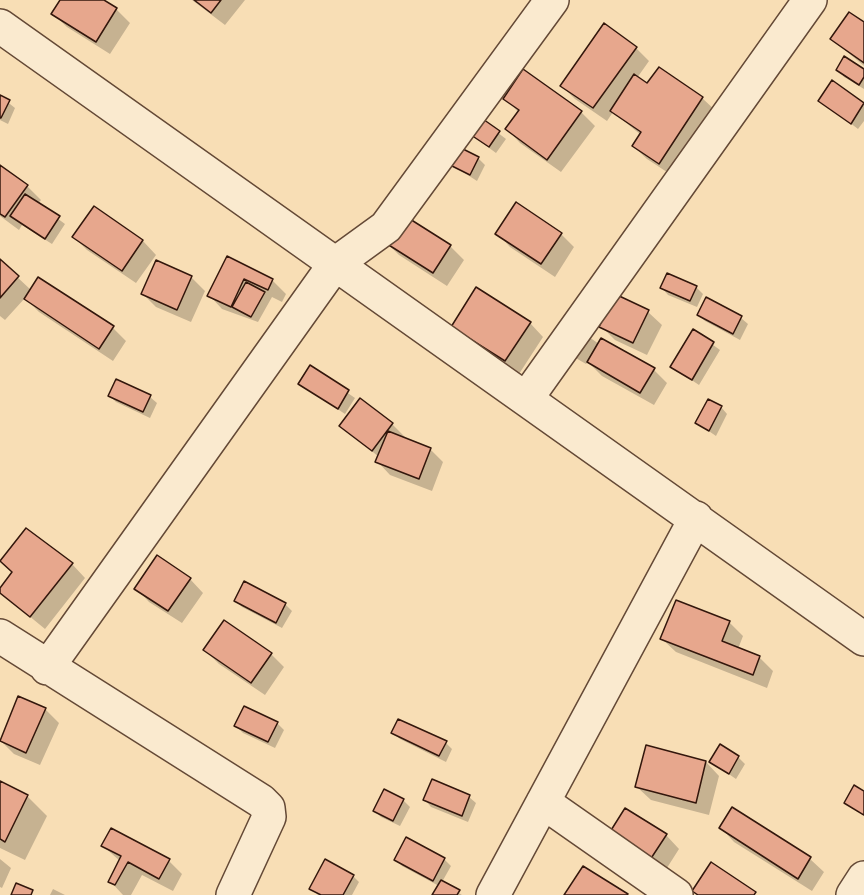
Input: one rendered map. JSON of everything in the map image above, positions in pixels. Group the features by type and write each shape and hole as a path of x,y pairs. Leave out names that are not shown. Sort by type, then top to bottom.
{"street":[{"path":"47,668 335,264 386,227 552,0"},
{"path":"526,399 810,0"},
{"path":"0,26 864,639"},
{"path":"493,895 696,519"},
{"path":"0,636 47,668 261,801 267,808 269,817 233,895"},
{"path":"543,802 676,895"},
{"path":"853,895 864,878"}],"building":[{"path":"60,0 104,0 117,8 96,42 51,14"},
{"path":"194,0 221,0 211,13"},
{"path":"849,12 864,22 864,63 830,39"},
{"path":"604,23 637,47 593,108 560,86"},
{"path":"844,56 864,69 864,77 859,85 836,70"},
{"path":"659,67 703,97 659,164 632,146 641,132 610,111 634,74 647,83"},
{"path":"523,69 582,111 547,160 505,129 519,110 503,99"},
{"path":"832,80 864,103 851,124 818,101"},
{"path":"0,95 10,100 1,118 0,118"},
{"path":"480,117 500,131 489,147 468,133"},
{"path":"459,147 479,157 470,175 450,165"},
{"path":"0,165 28,185 5,217 0,214"},
{"path":"25,194 60,216 45,239 10,216"},
{"path":"516,202 562,233 541,264 495,234"},
{"path":"94,206 143,240 122,271 72,237"},
{"path":"402,214 451,245 433,273 384,242"},
{"path":"227,256 273,279 268,290 244,279 231,307 207,296"},
{"path":"0,259 19,276 0,298"},
{"path":"156,260 192,276 177,310 141,294"},
{"path":"667,273 697,286 690,301 660,288"},
{"path":"38,277 114,326 99,349 24,299"},
{"path":"246,282 265,292 251,317 232,307"},
{"path":"476,287 531,322 505,361 451,327"},
{"path":"615,294 649,310 633,343 599,327"},
{"path":"706,297 742,316 733,334 697,315"},
{"path":"693,329 714,342 692,380 670,367"},
{"path":"601,338 655,368 640,393 587,362"},
{"path":"310,365 349,390 338,409 298,384"},
{"path":"116,379 151,395 143,412 108,396"},
{"path":"360,398 393,423 372,451 339,426"},
{"path":"708,399 722,406 709,431 695,423"},
{"path":"388,431 431,448 419,479 375,462"},
{"path":"26,528 73,563 30,617 0,593 0,588 12,572 0,561"},
{"path":"157,555 191,578 168,611 134,589"},
{"path":"244,581 286,603 276,623 234,601"},
{"path":"676,600 730,621 722,641 760,656 753,675 660,639"},
{"path":"224,620 272,653 251,683 203,650"},
{"path":"18,696 46,708 26,753 0,741"},
{"path":"244,706 278,722 268,742 234,726"},
{"path":"398,719 447,741 439,756 391,733"},
{"path":"720,744 739,756 729,774 709,762"},
{"path":"646,745 706,761 696,803 635,787"},
{"path":"432,779 470,795 462,816 423,800"},
{"path":"0,781 28,795 5,842 0,839"},
{"path":"854,785 864,791 864,815 844,803"},
{"path":"384,789 404,799 393,821 373,811"},
{"path":"732,807 811,857 798,879 719,828"},
{"path":"625,808 667,834 644,869 603,843"},
{"path":"111,828 170,859 159,879 128,862 115,885 108,882 121,856 101,846"},
{"path":"406,837 445,858 433,881 394,860"},
{"path":"325,859 354,875 343,895 321,895 309,889"},
{"path":"711,862 756,892 754,895 698,895 692,891"},
{"path":"583,866 628,894 564,895"},
{"path":"441,880 460,890 457,895 432,895"},
{"path":"16,883 33,890 31,895 11,895"}]}
